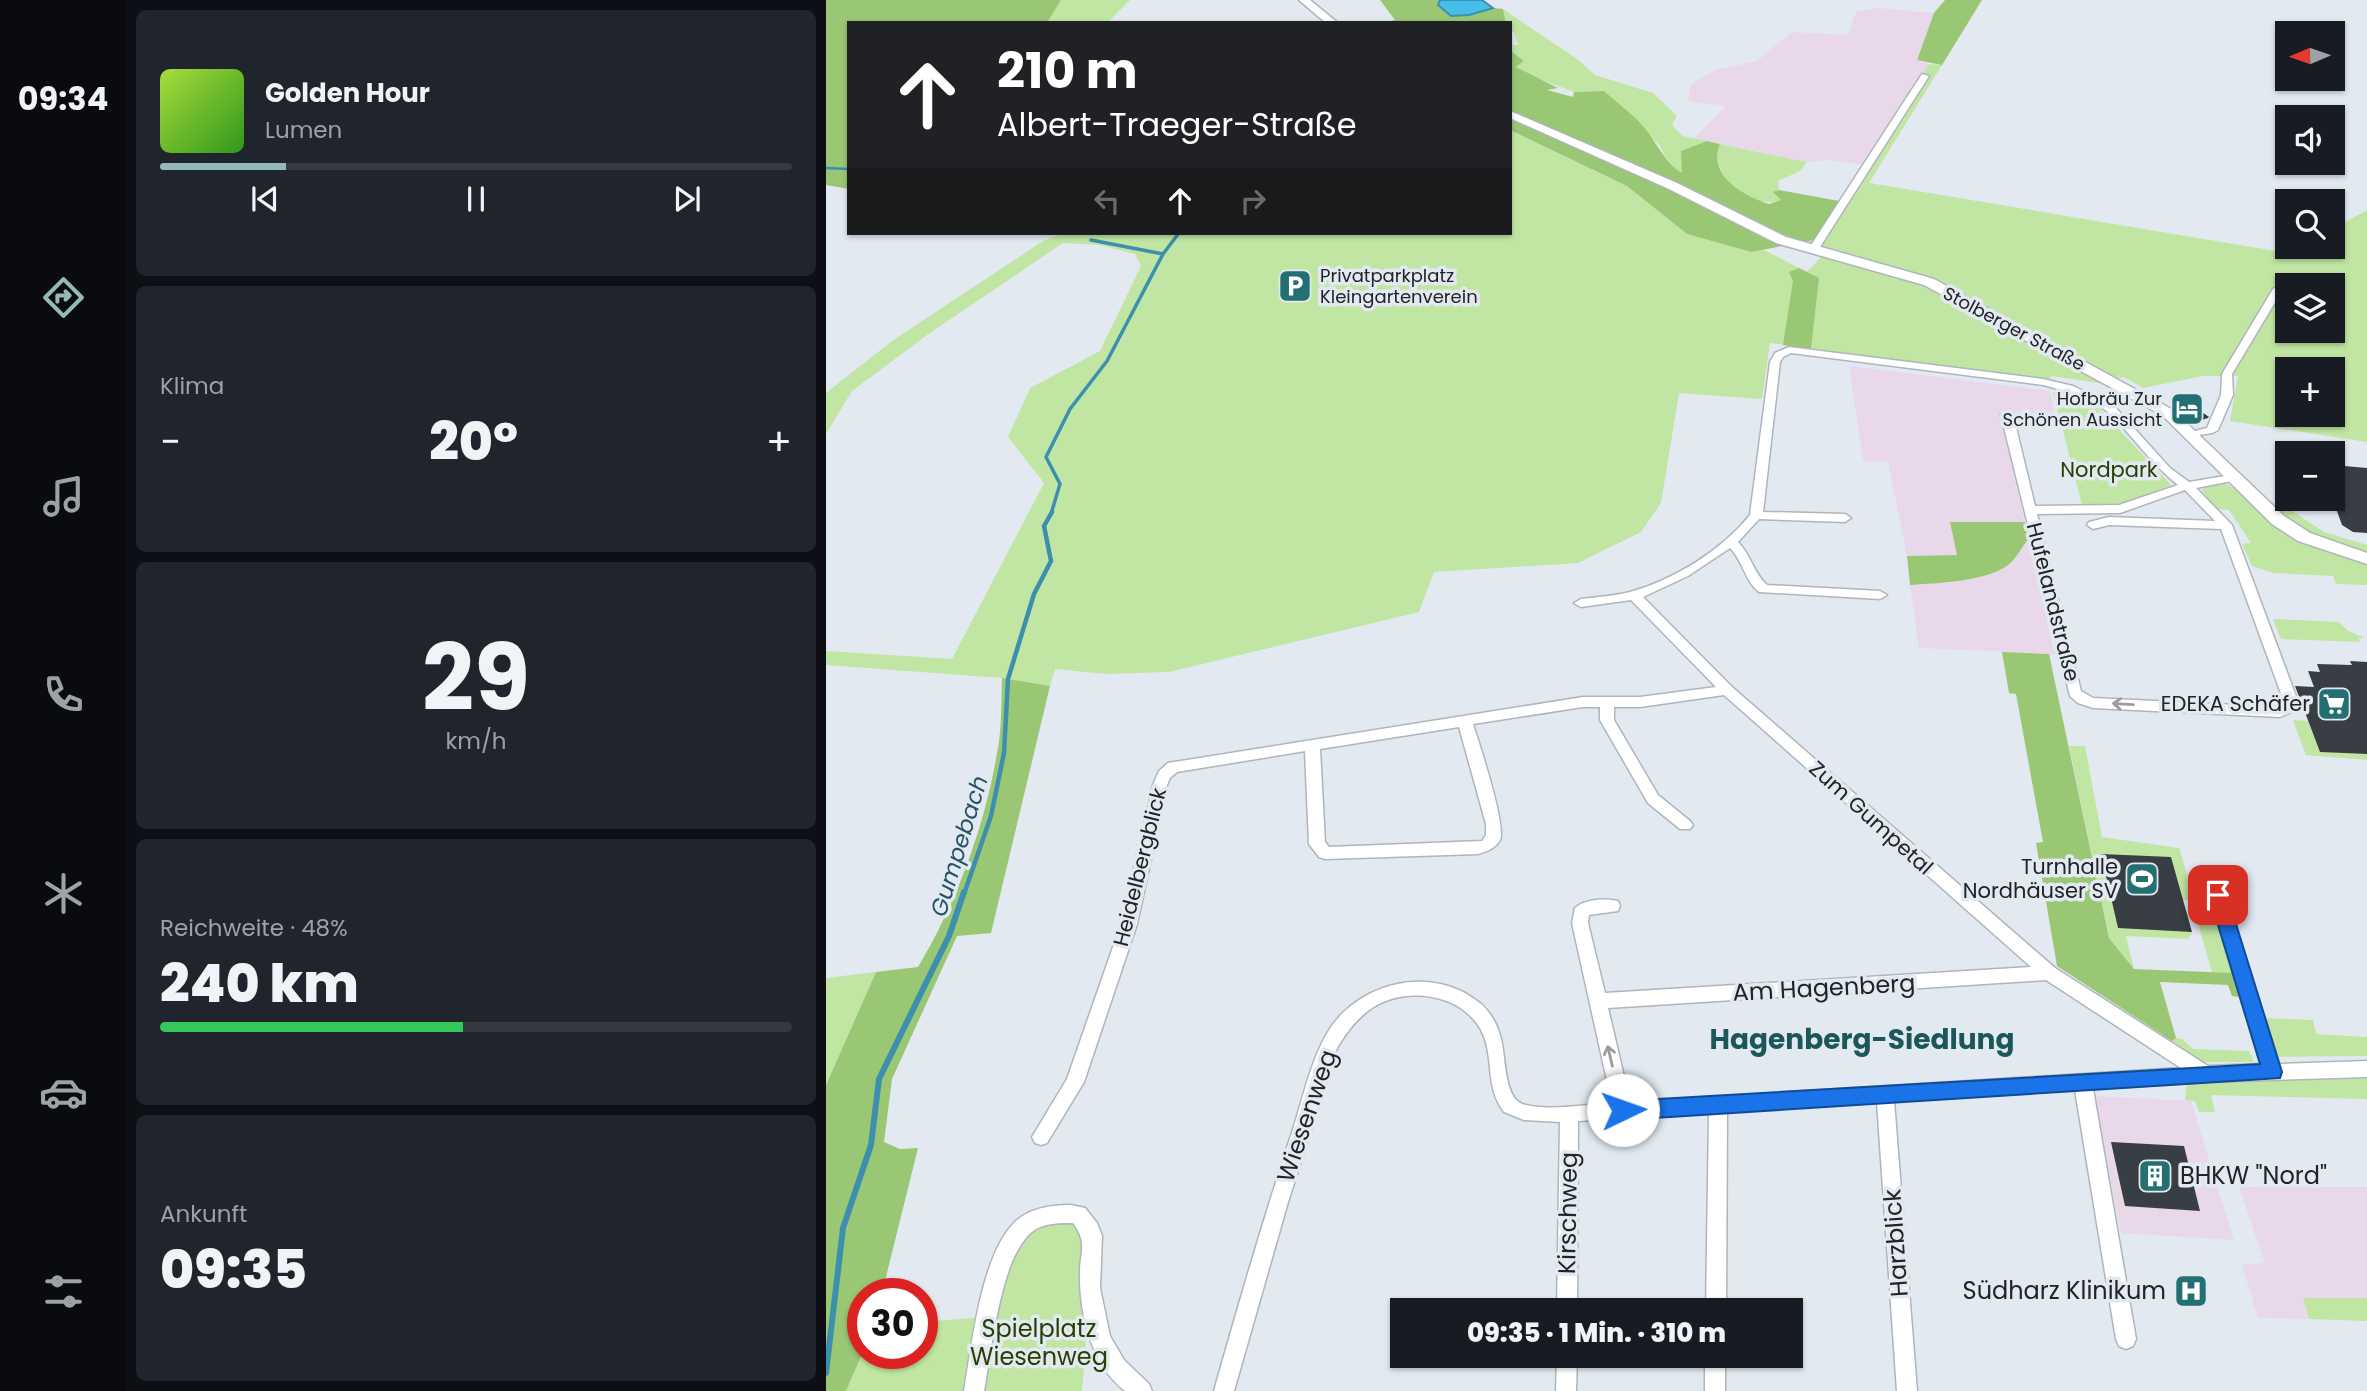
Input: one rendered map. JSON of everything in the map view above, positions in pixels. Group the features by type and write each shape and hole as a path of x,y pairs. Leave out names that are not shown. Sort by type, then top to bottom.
{"main road":[{"path":"1304,0 1330,21"},
{"name":"Stolberger Straße","path":"1512,115 1673,186 1781,240 1929,282 2168,413 2278,520 2304,537 2367,559"}],"street":[{"path":"1813,250 1925,76"},
{"path":"2191,435 2212,430 2227,395 2227,374 2275,294"},
{"path":"1581,603 1634,596 1654,588 1732,543 1746,531 1756,515 1775,362 1779,355 1789,350 2069,388 2111,409 2166,470 2226,525"},
{"name":"Hufelandstraße","path":"2007,415 2075,693 2083,700 2093,703 2280,712 2288,708 2290,699 2226,525"},
{"name":"Hufelandstraße","path":"2030,510 2120,509 2186,486 2233,477"},
{"path":"1756,515 1845,518"},
{"path":"2093,525 2109,521 2226,525"},
{"path":"1732,543 1744,554 1755,582 1764,589 1880,595"},
{"name":"Zum Gumpetal","path":"1634,596 1727,690 2049,973 2204,1074"},
{"name":"Heidelbergblick","path":"1041,1137 1075,1082 1129,924 1164,775 1173,767 1583,702 1640,702 1727,690"},
{"path":"1607,703 1607,720 1653,799 1685,825"},
{"path":"1312,744 1317,845 1325,853 1478,848 1487,845 1494,837 1494,824 1465,721"},
{"path":"2218,895 2272,1072"},
{"path":"1612,906 1586,908 1581,913 1580,923 1623,1110"},
{"name":"Am Hagenberg","path":"1598,1001 2049,973"},
{"name":"Wiesenweg","path":"1224,1391 1274,1215 1329,1046 1340,1027 1356,1011 1382,995 1398,990 1433,990 1452,995 1466,1002 1488,1025 1495,1047 1500,1091 1508,1105 1522,1112 1569,1115"},
{"path":"1569,1115 2204,1074 2367,1069"},
{"path":"2083,1083 2126,1339"},
{"name":"Harzblick","path":"1885,1095 1908,1391"},
{"path":"1716,1298 1718,1105"},
{"name":"Kirschweg","path":"1567,1298 1569,1115"},
{"path":"974,1391 1000,1265 1009,1243 1021,1228 1035,1219 1054,1214 1078,1214 1092,1234 1090,1271 1097,1327 1110,1362 1128,1382 1142,1391"},
{"path":"1566,1391 1567,1368"},
{"path":"1715,1391 1716,1368"}],"shaded area":[{"path":"1877,8 1934,13 1917,59 1929,64 1864,165 1829,160 1807,162 1694,138 1726,106 1688,101 1691,85 1715,70 1757,61 1792,32 1848,35 1856,12"},
{"path":"1849,366 2050,391 2057,422 2002,421 2025,522 1951,522 1957,555 1907,556 1888,462 1863,461"},
{"path":"2028,539 2055,654 1919,648 1910,585 1955,582 2010,564"},
{"path":"2094,1096 2191,1101 2234,1240 2121,1233"},
{"path":"2239,1187 2367,1187 2367,1298 2303,1298 2309,1319 2258,1318 2242,1265 2265,1263"}],"green space":[{"path":"826,0 1061,0 1048,21 847,21 847,189 826,185"},
{"path":"1061,0 1130,0 1109,21 1048,21"},
{"path":"1380,0 1440,0 1438,6 1469,15 1493,8 1503,9 1506,21 1390,21 1395,20"},
{"path":"1945,0 1982,0 1942,65 1917,60 1934,13"},
{"path":"1503,9 1577,59 1595,75 1653,93 1677,116 1672,125 1683,136 1707,141 1681,151 1683,174 1670,166 1660,146 1604,91 1574,92 1521,72 1516,67 1524,61 1512,52 1512,45 1518,45 1512,32 1512,21 1506,21"},
{"path":"1512,52 1524,61 1516,67 1558,88 1547,90 1573,97 1574,92 1604,91 1641,124 1670,163 1682,173 1681,151 1707,141 1720,144 1717,155 1723,175 1749,196 1769,204 1781,200 1773,192 1779,190 1839,201 1814,240 1751,252 1687,234 1627,186 1512,131"},
{"path":"1929,64 1942,65 1869,183 2275,251 2275,259 2345,259 2345,222 2367,210 2367,442 2230,421 2238,376 2203,376 2143,388 2124,377 2099,383 2051,376 2050,380 1770,343 1762,399 1679,393 1661,503 1641,532 1578,563 1434,572 1419,612 1169,672 1106,674 1055,669 1050,686 1002,678 826,665 826,651 952,659 1044,483 1008,437 1030,388 1100,351 1141,266 1135,254 1099,245 1063,243 927,335 852,391 826,434 826,393 892,341 1043,241 1059,235 1512,235 1512,131 1627,186 1687,234 1751,252 1762,249 1807,272 1821,257 1783,246 1814,240"},
{"path":"1720,144 1807,162 1800,171 1778,181 1779,190 1774,192 1781,200 1757,200 1746,196 1726,179 1720,168"},
{"path":"1799,268 1819,278 1811,349 1783,345 1793,281 1789,272"},
{"name":"Nordpark","path":"2053,392 2076,397 2100,409 2171,485 2122,505 2082,505"},
{"path":"2215,482 2236,489 2295,537 2367,564 2367,585 2336,584 2333,576 2273,573 2252,566 2242,544 2251,543 2229,510 2216,509 2202,491 2204,485"},
{"path":"2277,511 2292,511 2324,532 2367,545 2367,555 2311,535"},
{"path":"1950,522 2025,522 2028,539 2011,562 1998,571 1960,581 1910,585 1907,556 1957,555"},
{"path":"2273,619 2339,622 2347,630 2364,638 2358,638 2360,642 2281,639"},
{"path":"2002,652 2049,654 2109,938 2134,969 2233,973 2239,997 2232,996 2228,985 2160,982 2176,1038 2172,1041 2057,966 2036,843 2043,842 2016,694 2009,693"},
{"path":"1002,678 1050,686 991,933 957,936 892,1079 884,1142 900,1149 918,1148 886,1278 847,1278 847,1369 856,1369 846,1391 826,1391 826,1085 876,972 918,967 945,917 977,836 992,781 1000,735"},
{"path":"2293,720 2308,721 2320,752 2367,754 2367,760 2306,755"},
{"path":"2069,746 2085,746 2102,837 2179,848 2191,888 2188,888 2191,900 2183,900 2192,932 2188,939 2126,936 2134,969 2109,938"},
{"path":"2200,912 2220,928 2233,973 2212,972 2196,917"},
{"path":"876,972 826,1085 826,978"},
{"path":"2262,1018 2313,1020 2316,1034 2367,1037 2367,1056 2273,1057"},
{"path":"2176,1038 2182,1039 2193,1049 2249,1051 2254,1062 2201,1062 2172,1041"},
{"path":"2367,1078 2367,1099 2211,1095 2215,1112 2199,1112 2195,1101 2185,1100 2186,1087 2190,1084"},
{"name":"Spielplatz Wiesenweg","path":"1070,1221 1084,1241 1082,1314 1086,1347 1082,1391 846,1391 856,1369 938,1369 938,1321 998,1316 1005,1282 1016,1252 1024,1240 1036,1230"},
{"path":"2303,1298 2367,1298 2367,1321 2309,1319"}],"water":[{"path":"1440,0 1482,0 1493,8 1469,15 1451,16 1438,5"}],"building":[{"name":"Hofbräu Zur Schönen Aussicht","path":"2186,401 2209,417 2195,422 2172,405"},
{"path":"2345,466 2367,468 2367,533 2353,532 2342,525 2337,511 2345,511"},
{"name":"EDEKA Schäfer","path":"2350,661 2367,662 2367,754 2320,752 2295,686 2314,687 2308,671 2320,672 2317,664 2352,665"},
{"name":"Turnhalle Nordhäuser SV","path":"2101,854 2171,857 2192,932 2118,928"},
{"name":"BHKW \"Nord\"","path":"2111,1142 2184,1146 2200,1211 2125,1206"}],"waterway":[{"path":"826,168 847,169"},
{"name":"Gumpebach","path":"1163,254 1177,235"},
{"path":"1091,240 1163,254"},
{"name":"Gumpebach","path":"1051,513 1060,484 1046,457 1070,409 1107,361 1163,254"},
{"name":"Gumpebach","path":"964,894 991,816 1004,753 1008,679 1034,594 1051,561 1044,526 1051,513"},
{"name":"Gumpebach","path":"826,1373 843,1228 871,1145 879,1079 949,936 964,892"}],"place":[{"name":"Privatparkplatz Kleingartenverein","path":"1295,286"},
{"name":"Hofbräu Zur Schönen Aussicht","path":"2187,409"},
{"name":"EDEKA Schäfer","path":"2334,704"},
{"name":"Turnhalle Nordhäuser SV","path":"2142,879"},
{"name":"BHKW \"Nord\"","path":"2155,1176"},
{"name":"Südharz Klinikum","path":"2191,1291"}],"district":[{"name":"Hagenberg-Siedlung","path":"1862,1039"}],"route":[{"path":"1623,1110 2272,1072 2218,895"}]}
